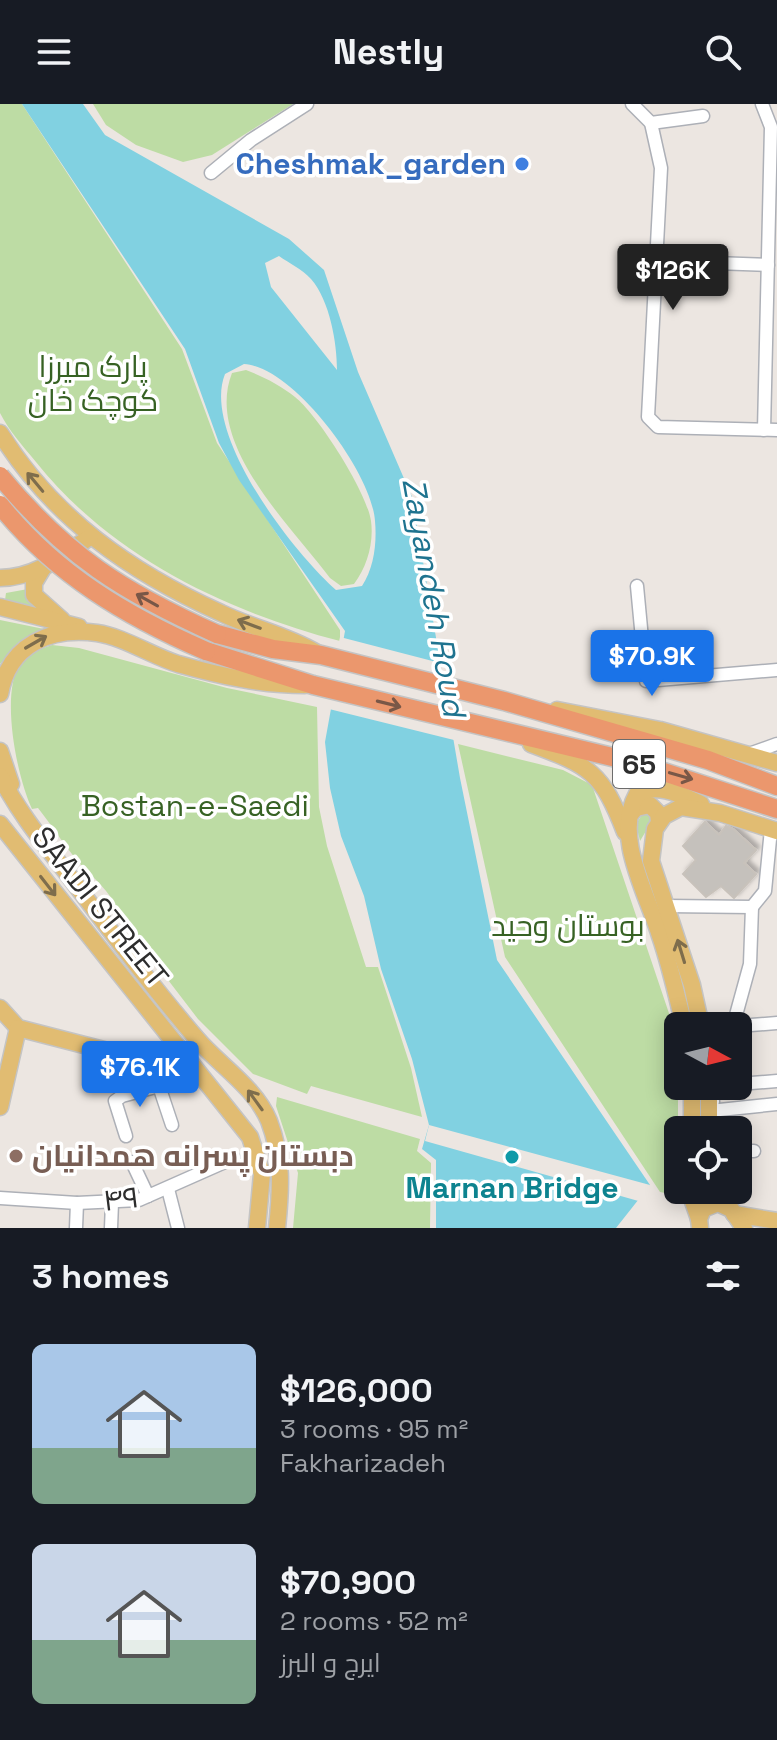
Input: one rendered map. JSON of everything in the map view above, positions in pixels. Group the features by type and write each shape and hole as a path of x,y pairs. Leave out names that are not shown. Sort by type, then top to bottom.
{"highway":[{"name":"65","path":"0,476 44,526 104,576 217,634 273,649 321,655 504,701 694,756 777,786"},
{"name":"65","path":"0,505 31,541 77,581 152,626 206,651 313,685 497,732 633,762 777,809"}],"main road":[{"path":"1,436 57,509 90,537 136,568 221,614 321,655"},
{"path":"0,578 13,578 43,568 90,537"},
{"path":"43,568 34,583 34,595 67,623"},
{"path":"0,607 67,623 221,676 269,685 313,685"},
{"path":"0,694 9,664 33,641 57,634 99,634"},
{"path":"504,701 608,718 777,763"},
{"path":"497,732 567,758 596,775 615,804 661,937 680,1012"},
{"path":"0,751 21,816"},
{"name":"SAADI STREET","path":"0,776 21,816 199,1042 242,1083 268,1117 280,1156 282,1181 277,1228"},
{"path":"628,817 636,808 650,805 658,813 659,822 651,841 641,851 630,842 628,817 637,794 655,788 774,830"},
{"path":"659,822 681,807 720,813"},
{"name":"SAADI STREET","path":"0,824 255,1147 262,1174 257,1228"},
{"path":"651,841 651,861 697,1012"},
{"path":"0,1010 18,1028 197,1074"},
{"path":"0,1010 8,1059"},
{"path":"1,1101 8,1059 18,1028"},
{"path":"8,1059 48,1037"},
{"path":"157,1065 182,1056 199,1042"},
{"path":"710,1100 710,1116"},
{"path":"699,1223 708,1204"},
{"path":"722,1204 737,1223 777,1223"},
{"path":"769,1228 777,1223"}],"street":[{"path":"211,173 251,140 307,104"},
{"path":"632,104 651,123 661,168 648,417 658,427 770,430 768,265 771,127 762,104"},
{"path":"651,123 703,116"},
{"path":"658,261 768,265"},
{"path":"637,586 646,681 777,670"},
{"path":"749,754 777,744"},
{"path":"739,1012 750,964 752,907 765,891 774,830"},
{"path":"667,906 752,907"},
{"path":"752,1025 777,1023"},
{"path":"157,1065 159,1086 172,1125"},
{"path":"752,1083 777,1081"},
{"path":"126,1136 115,1101 122,1096 159,1086"},
{"path":"714,1100 710,1111 777,1104"},
{"name":"۴۹","path":"0,1198 112,1203 168,1189 234,1158"},
{"path":"132,1162 148,1196"},
{"path":"168,1189 178,1228"},
{"path":"76,1228 77,1203"},
{"path":"111,1228 112,1203"}],"green space":[{"name":"پارک میرزا کوچک خان","path":"0,104 22,104 182,349 217,443 340,630 340,641 297,629 213,596 135,552 66,495 8,426 0,413"},
{"path":"93,104 293,104 212,155 183,162 136,145 106,125"},
{"path":"246,370 278,385 305,406 340,455 361,492 371,521 371,538 366,562 354,584 341,586 330,578 256,483 241,456 230,428 227,400 232,373"},
{"path":"28,589 36,607 5,600 6,593"},
{"path":"0,620 49,630 19,642 0,664"},
{"name":"Bostan-e-Saedi","path":"52,645 79,648 227,688 317,707 319,807 327,846 366,967 378,967 411,1068 422,1117 311,1086 307,1094 253,1074 198,1019 119,916 106,891 73,856 38,808 32,809 16,757 11,695 20,663 30,654"},
{"name":"بوستان وحید","path":"458,744 563,770 592,785 669,1012 664,1012 664,1100 678,1100 678,1116 664,1116 664,1193 660,1192 505,957"},
{"path":"643,813 651,816 652,821 640,841 636,824"},
{"path":"277,1097 420,1139 417,1151 431,1163 430,1228 293,1228 298,1173 276,1106"}],"water":[{"path":"22,104 83,104 105,135 289,239 324,270 358,372 412,497 460,778 497,960 650,1185 616,1228 436,1228 436,1160 422,1149 429,1125 412,1059 381,969 364,896 341,836 330,788 325,742 345,631 239,480 219,443 185,349","holes":["279,256 308,276 318,288 334,335 337,370 271,287 265,263","244,364 264,370 307,402 345,451 360,477 371,501 376,529 372,563 362,586 336,590 318,572 276,521 238,459 226,428 221,399 225,374"]}],"pier":[{"path":"340,637 444,664 458,741 325,708"},
{"name":"Marnan Bridge","path":"429,1125 650,1185 648,1195 642,1202 425,1141"}],"building":[{"path":"705,822 719,835 726,826 733,829 756,850 744,863 756,874 734,898 721,886 706,897 683,874 696,860 683,846"}],"place":[{"name":"Cheshmak_garden","path":"522,164"},
{"name":"دبستان پسرانه همدانیان","path":"16,1156"},
{"name":"Marnan Bridge","path":"512,1157"}],"water label":[{"name":"Zayandeh Roud","path":"434,597"}]}
